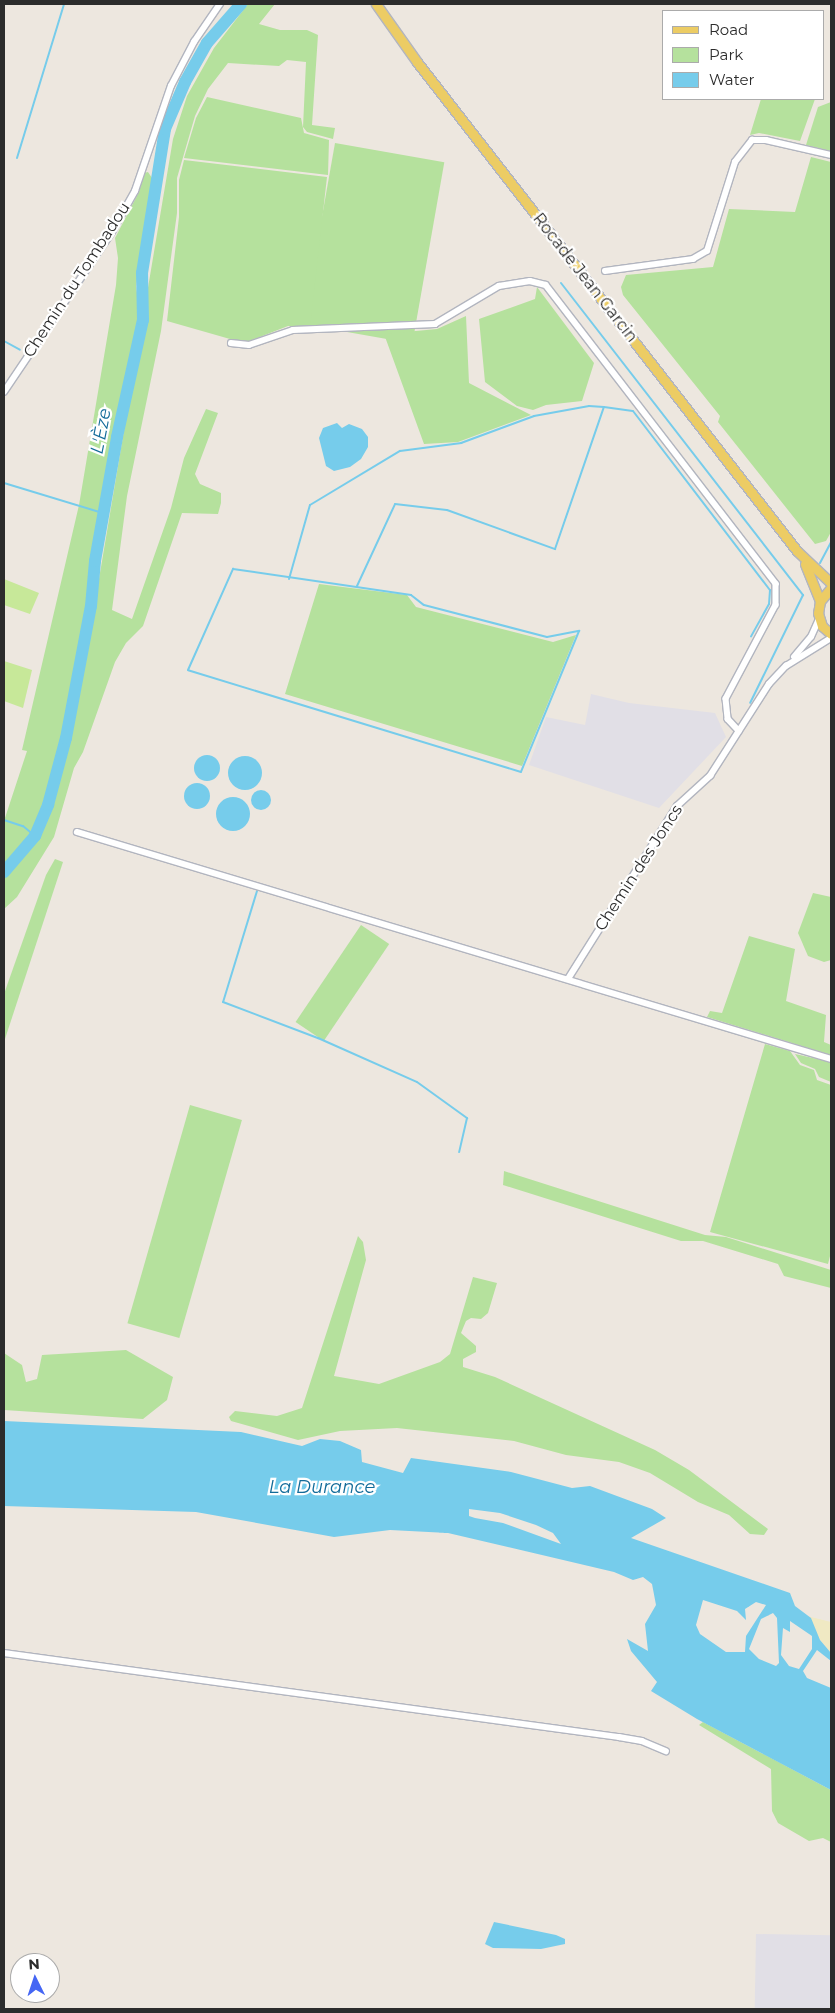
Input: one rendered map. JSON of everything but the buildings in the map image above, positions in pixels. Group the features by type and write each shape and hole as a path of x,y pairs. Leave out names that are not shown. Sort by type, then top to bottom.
{"main road":[{"name":"Rocade Jean Garcin","path":"376,4 417,62 797,551 816,585 820,601"},
{"name":"Rocade Jean Garcin","path":"797,551 831,583"},
{"path":"831,588 820,601 819,619 831,636"}],"street":[{"name":"Chemin du Tombadou","path":"4,392 112,232 135,191 171,86 194,42 220,4"},
{"path":"605,271 693,259 707,251 735,162 752,140 766,140 831,156"},
{"path":"231,343 249,345 293,330 435,324 499,286 530,281 546,285 776,584 776,605 726,699 728,719 739,731"},
{"name":"Chemin des Joncs","path":"568,979 677,806 703,784 769,684 808,641 819,619"},
{"name":"Chemin des Joncs","path":"786,666 831,636"},
{"path":"77,832 831,1059"},
{"path":"4,1653 619,1737 649,1743 666,1751"}],"shaded area":[{"path":"591,694 629,703 715,713 726,737 659,808 529,765 546,717 585,725"},
{"path":"756,1934 831,1935 830,2009 755,2009"}],"green space":[{"path":"248,4 275,4 259,24 280,30 307,30 318,35 312,125 335,128 333,139 307,132 303,127 306,62 287,60 279,66 228,63 208,89 195,116 177,178 177,213 161,331 127,496 112,610 132,619 171,508 184,458 206,409 218,413 195,474 200,484 221,493 221,503 218,514 182,513 143,626 126,643 115,662 83,752 74,768 54,837 17,897 4,909 4,877 34,841 51,806 82,680 173,139 187,96 214,48"},
{"path":"207,97 301,118 304,133 329,140 328,175 184,158 196,118"},
{"path":"761,100 815,100 800,141 759,133 750,135"},
{"path":"831,102 831,151 806,145 818,107"},
{"path":"335,143 444,162 412,343 303,324"},
{"path":"811,157 831,162 831,532 826,541 815,544 718,422 720,416 623,295 621,287 626,275 713,267 729,209 795,212"},
{"path":"184,160 327,177 310,327 288,326 244,343 167,321 179,217 179,180"},
{"path":"148,172 152,178 150,198 136,286 141,321 112,443 64,738 32,836 4,869 4,821 27,751 22,750 79,505 116,285 118,258 115,238 139,192 144,173"},
{"path":"537,287 594,363 582,401 546,405 533,410 517,406 485,382 479,319 535,299"},
{"path":"466,316 469,383 531,415 458,442 424,444 384,334 437,329"},
{"path":"4,579 39,593 30,614 4,605"},
{"path":"319,584 407,595 416,607 553,642 576,635 522,766 285,694"},
{"path":"4,661 32,670 23,708 4,701"},
{"path":"55,859 63,862 4,1042 4,994 46,875"},
{"path":"813,893 831,897 831,960 824,962 808,956 798,933"},
{"path":"361,925 389,944 324,1041 296,1022"},
{"path":"749,936 795,949 786,1001 826,1015 824,1042 831,1045 831,1055 707,1017 710,1011 722,1013"},
{"path":"765,1044 790,1051 800,1065 814,1070 817,1080 831,1085 831,1252 828,1264 710,1232"},
{"path":"795,1054 831,1062 831,1082 819,1077 815,1069 801,1063"},
{"path":"190,1105 242,1120 179,1338 127,1323"},
{"path":"504,1171 705,1235 726,1237 831,1270 831,1288 784,1276 778,1264 703,1241 681,1241 503,1185"},
{"path":"358,1236 363,1242 366,1260 334,1376 379,1384 440,1362 450,1354 473,1277 497,1283 488,1313 481,1319 471,1318 466,1321 461,1333 476,1346 476,1352 463,1359 463,1367 495,1377 655,1450 689,1470 768,1529 764,1535 750,1534 729,1515 698,1502 650,1473 619,1462 566,1455 514,1441 397,1428 340,1431 298,1440 231,1421 229,1417 235,1411 277,1416 302,1408"},
{"path":"126,1350 173,1377 167,1400 143,1419 4,1410 4,1353 22,1365 26,1382 37,1379 42,1355"},
{"path":"703,1722 831,1790 831,1842 823,1838 809,1841 778,1823 772,1811 771,1769 699,1725"}],"sand":[{"path":"807,1616 831,1622 831,1653 820,1640"}],"water":[{"path":"337,423 342,428 349,424 362,429 368,437 368,447 361,459 350,467 334,471 326,466 319,438 323,428"},
{"path":"207,755 216,759 220,768 216,777 207,781 198,777 194,768 198,759"},
{"path":"245,756 252,757 257,761 261,766 261,780 257,785 252,789 245,790 238,789 233,785 229,780 228,773 229,766 233,761 238,757"},
{"path":"197,783 206,787 210,796 206,805 197,809 188,805 184,796 188,787"},
{"path":"261,790 268,793 271,800 268,807 261,810 254,807 251,800 254,793"},
{"path":"233,797 240,798 245,802 249,807 249,821 245,826 240,830 233,831 226,830 221,826 217,821 216,814 217,807 221,802 226,798"},
{"name":"La Durance","path":"4,1421 241,1432 302,1446 320,1439 340,1441 361,1450 362,1462 403,1473 411,1458 511,1472 572,1488 590,1486 652,1509 666,1518 631,1538 790,1593 795,1606 811,1618 820,1640 831,1653 831,1661 817,1650 803,1671 807,1678 831,1688 831,1790 697,1719 651,1691 657,1682 631,1651 627,1639 648,1651 645,1624 656,1605 652,1584 643,1577 633,1580 614,1572 448,1533 390,1530 334,1537 196,1512 4,1506","holes":["469,1509 500,1513 553,1533 561,1544 503,1523 469,1516","703,1600 737,1611 746,1620 745,1609 756,1602 766,1605 746,1636 745,1652 726,1652 700,1634 696,1625","773,1613 777,1618 779,1663 776,1666 759,1659 749,1649 761,1619","790,1621 812,1636 812,1649 799,1669 789,1666 781,1655 783,1628 790,1632"]},
{"path":"494,1922 556,1935 565,1939 565,1944 541,1949 493,1948 485,1944"}],"waterway":[{"path":"17,158 64,4"},
{"name":"L'Èze","path":"4,872 35,836 48,805 66,738 91,606 95,561 117,437 143,320 142,273 165,129 185,82 207,43 241,4"},
{"path":"561,283 803,595 750,703"},
{"path":"4,341 20,350"},
{"path":"289,579 310,505 400,451 461,443 534,416 589,406 604,407"},
{"path":"357,586 395,504 447,510 555,549 604,407 633,411 770,590 769,604 751,636"},
{"path":"4,483 103,513"},
{"path":"820,563 831,542"},
{"path":"233,569 411,595 424,605 547,637 579,631 521,772 188,670 233,569"},
{"path":"4,820 23,826 35,836"},
{"path":"257,891 223,1002 318,1038 417,1082 467,1118 459,1152"}]}
